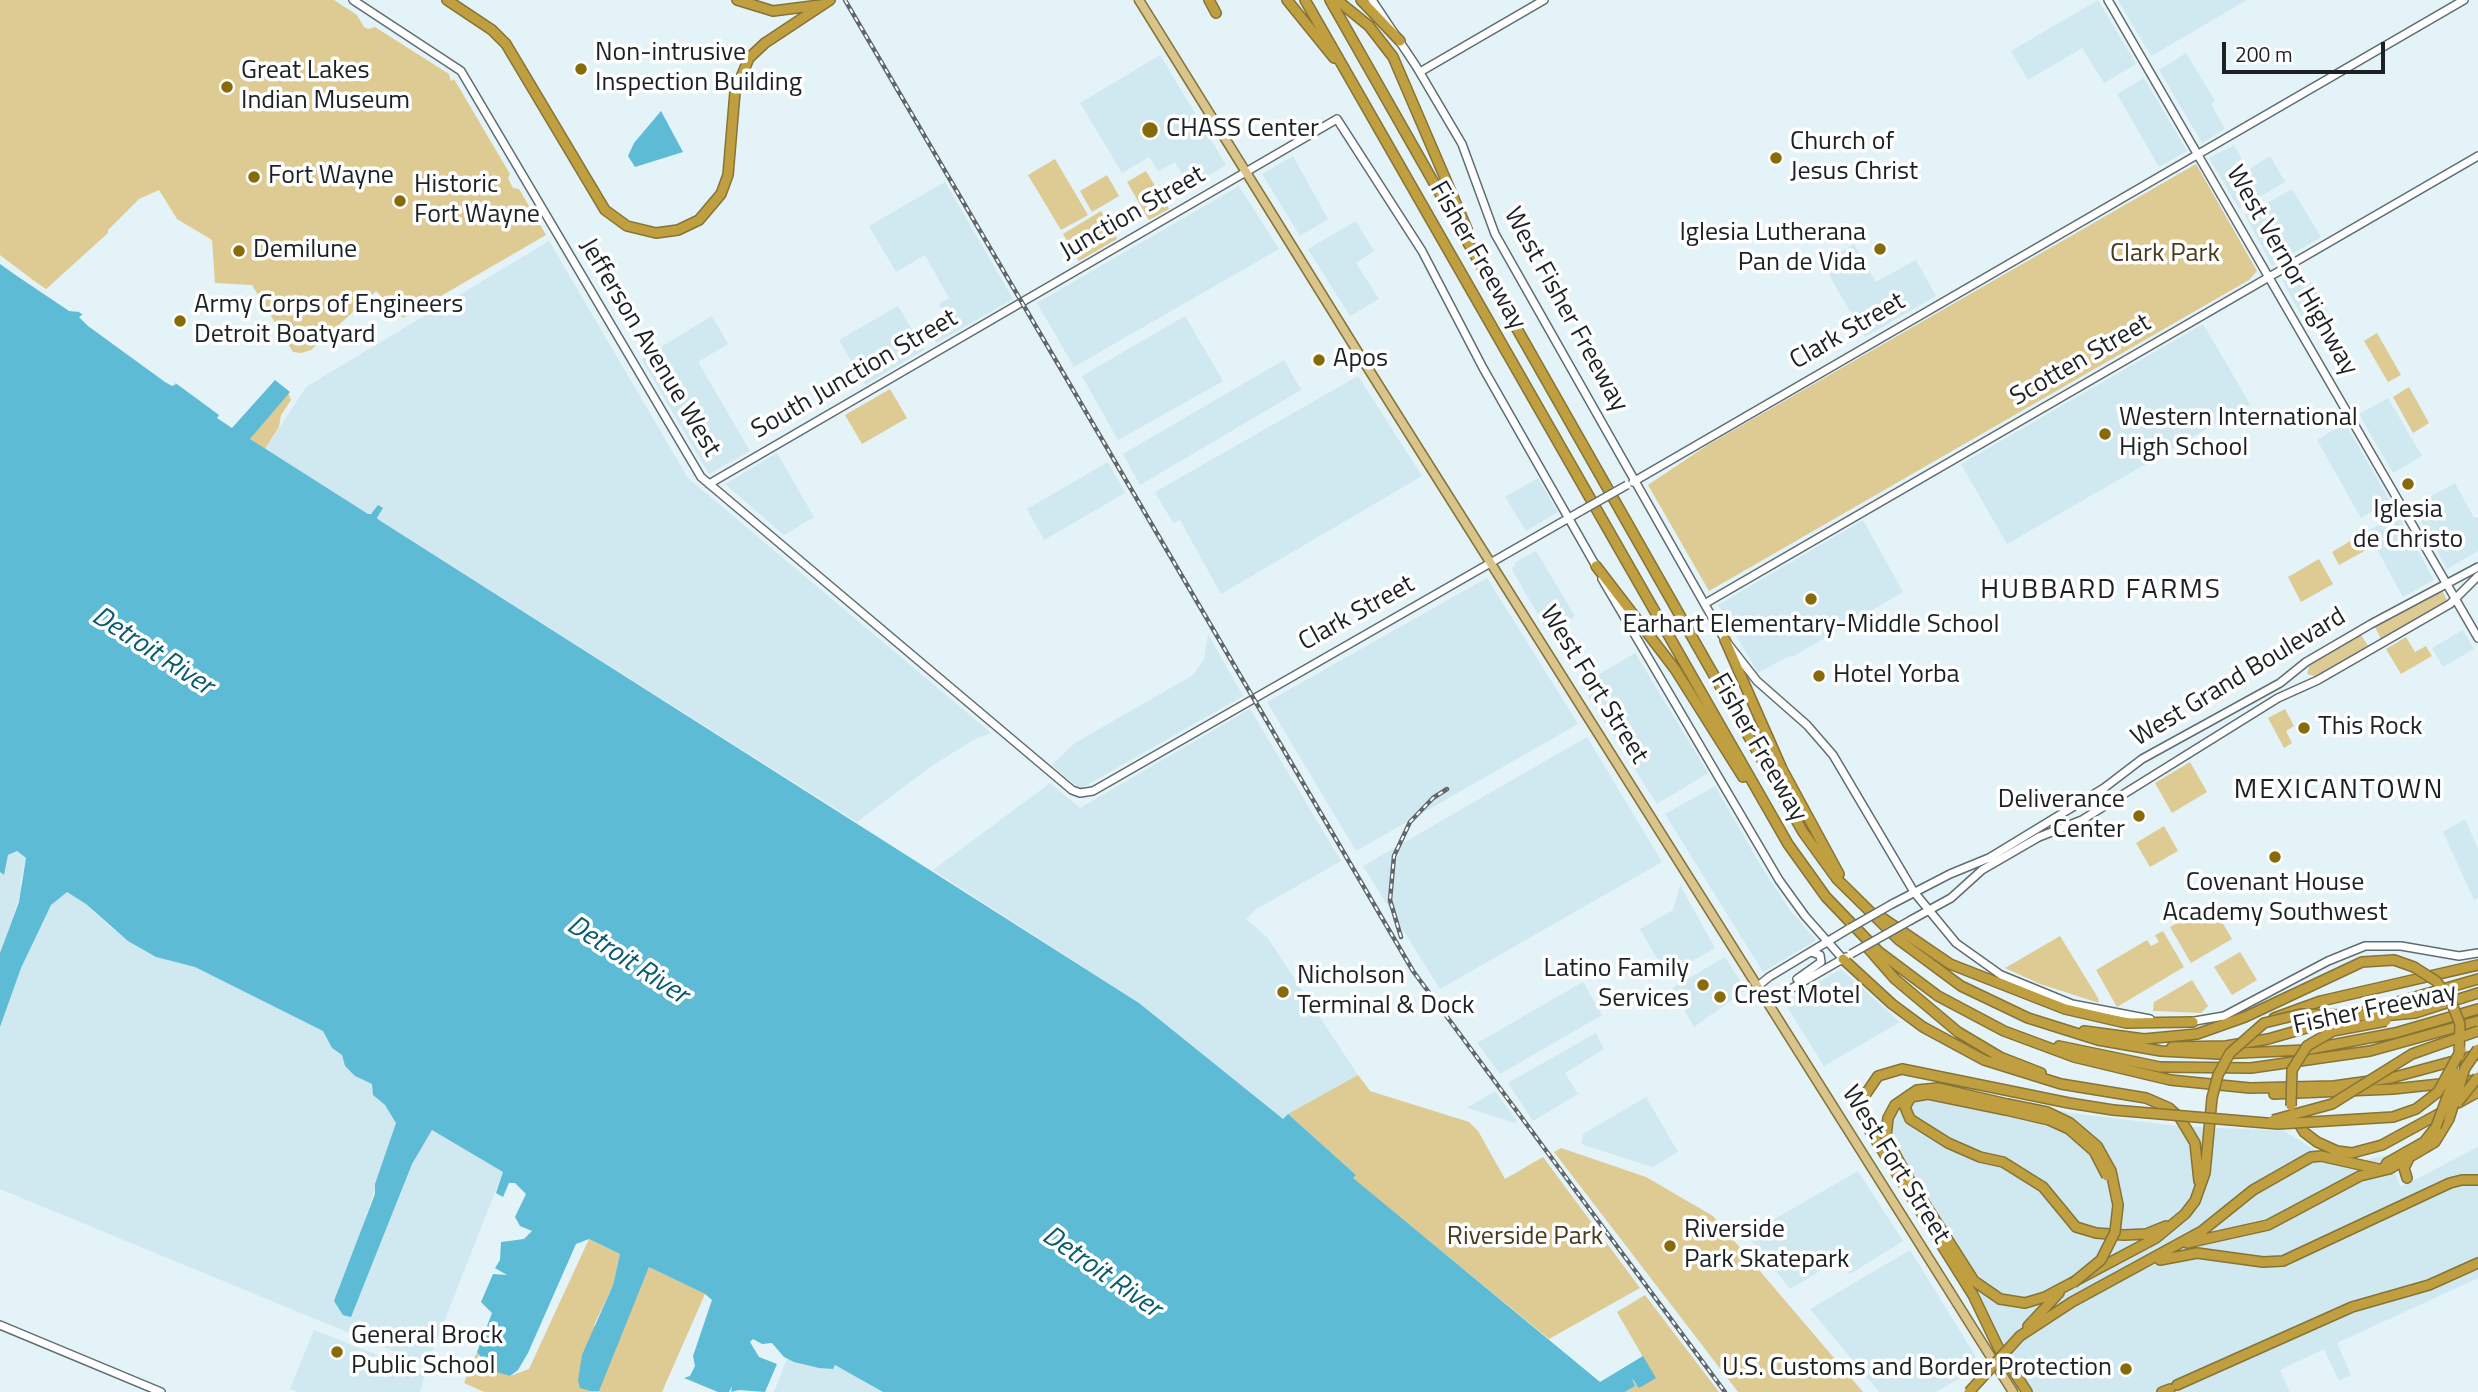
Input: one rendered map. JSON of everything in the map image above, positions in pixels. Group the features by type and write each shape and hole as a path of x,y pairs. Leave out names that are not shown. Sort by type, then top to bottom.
{"highway":[{"path":"447,0 502,39 602,207 623,224 662,233 678,230 703,217 718,200 728,175 735,92 744,66 761,46 828,1"},
{"path":"737,0 759,9 778,11 828,1"},
{"path":"1209,0 1216,13"},
{"path":"1287,0 1359,92"},
{"name":"Fisher Freeway","path":"1305,0 1769,811 1810,877 1842,916 1878,951 1917,982 1959,1009 2004,1031 2050,1049 2122,1070 2233,1087 2334,1086 2391,1078 2478,1055"},
{"name":"Fisher Freeway","path":"1329,0 1483,266 1794,817 1825,864 1857,900 1899,940 1950,979 2002,1007 2043,1024 2128,1047 2200,1054 2305,1049 2395,1033 2478,1009"},
{"path":"1337,0 1362,19 1387,46 1483,266"},
{"path":"1360,0 1400,41"},
{"path":"1596,566 1675,669 1735,765 1769,811"},
{"path":"1725,640 1802,809 1857,900 1950,964 2044,1002 2119,1022 2164,1025 2193,1022"},
{"path":"1842,916 1895,979 1964,1036 2018,1065 2103,1090"},
{"path":"1847,956 1910,1018 1970,1053 2029,1076 2155,1100 2180,1118 2197,1151 2198,1192"},
{"path":"2043,1024 2127,1038 2184,1036 2245,1017 2362,962 2394,960 2414,967 2435,981 2450,999 2460,1024 2460,1050 2436,1127 2424,1142 2387,1163 2386,1169"},
{"path":"2006,1107 1938,1088 1908,1093 1898,1102 1886,1126 1889,1146 1968,1274 1984,1290 2012,1302 2037,1301 2156,1238 2180,1220 2198,1192 2205,1173 2212,1098 2218,1075 2230,1053 2264,1023 2321,1001 2478,965"},
{"path":"2128,1047 2226,1046 2268,1040 2478,979"},
{"path":"2478,993 2415,1013 2340,1029 2317,1038 2294,1065 2289,1083 2291,1106 2301,1127 2317,1142 2337,1151 2360,1152 2382,1145 2478,1092"},
{"path":"2264,1023 2301,1014 2382,1016 2415,1013"},
{"path":"2004,1031 2123,1062 2210,1070 2283,1066 2370,1051 2478,1021"},
{"path":"2244,1123 2288,1118 2332,1104 2412,1055 2478,1031"},
{"path":"2449,1120 2465,1068 2478,1049"},
{"path":"2026,1392 1998,1347 1973,1295 1867,1126 1862,1112 1866,1091 1873,1080 1896,1069 2089,1107 2244,1123 2333,1123 2408,1112 2438,1092 2460,1050"},
{"path":"2233,1087 2269,1094 2300,1094 2478,1078"},
{"path":"2172,1248 2274,1222 2359,1177 2371,1176 2415,1155 2435,1142 2463,1093 2478,1078"},
{"path":"1969,1392 2059,1294 2101,1260 2115,1232 2118,1205 2111,1171 2097,1146 2070,1123 2046,1112 1928,1094 1911,1097 1905,1107 1910,1119 1948,1143 1980,1157 2003,1162 2043,1187 2076,1227 2096,1233 2146,1234 2180,1220"},
{"path":"2020,1336 2073,1302 2202,1231 2253,1190 2315,1156 2386,1169 2407,1178 2404,1173 2405,1164 2415,1155"},
{"path":"2141,1265 2190,1253 2270,1262 2292,1258 2450,1183 2478,1180"},
{"path":"2169,1389 2352,1307 2429,1284 2478,1263"}],"main road":[{"name":"West Fort Street","path":"1139,0 1245,173 2013,1392"}],"street":[{"name":"Jefferson Avenue West","path":"353,0 461,72 692,465 709,484 1064,785 1080,793"},
{"name":"West Fisher Freeway","path":"1372,0 1420,72 1462,144 1495,234 1725,640 1767,692 1807,725 1833,755 1914,892 1956,943 1979,962 2013,981 2052,997 2116,1014 2193,1022 2215,1019 2235,1011 2328,961 2365,946 2401,946 2459,956 2478,953"},
{"path":"1420,72 1544,0"},
{"name":"West Vernor Highway","path":"2108,0 2478,638"},
{"name":"Clark Street","path":"1080,793 1093,791 1492,563 2464,0"},
{"name":"Junction Street","path":"1022,302 1337,119 1433,271 1483,368 1570,517"},
{"name":"Scotten Street","path":"1706,603 2478,156"},
{"name":"South Junction Street","path":"709,484 1022,302"},
{"path":"1570,517 1613,602 1759,848 1792,900 1827,942 1847,956"},
{"name":"West Grand Boulevard","path":"1768,1002 1951,898 1982,870 2104,788 2141,759 2280,683 2306,662 2445,582 2478,567"},
{"name":"West Grand Boulevard","path":"1758,986 1810,952 1914,892 2028,838 2082,820 2278,698 2318,680 2455,600 2478,576"},
{"path":"1781,994 1820,964 1820,955 1810,952"},
{"path":"0,1325 161,1392"}],"shaded area":[{"path":"2098,0 2136,64 2104,83 2082,48 2028,80 2011,51"},
{"path":"2118,0 2247,0 2151,56"},
{"path":"2186,53 2215,101 2211,104 2225,129 2202,143 2159,70"},
{"name":"CHASS Center","path":"1160,55 1226,165 1190,187 1175,162 1158,171 1149,157 1122,173 1080,103"},
{"path":"2144,78 2187,151 2159,167 2117,94"},
{"path":"2234,145 2248,170 2270,156 2285,182 2239,209 2209,158"},
{"path":"1293,156 1328,219 1300,236 1262,174"},
{"path":"945,182 1013,299 936,343 929,330 947,319 939,304 949,298 925,255 896,272 869,226"},
{"path":"1239,186 1279,249 1074,367 1037,303"},
{"path":"2292,189 2321,237 2272,266 2245,215"},
{"path":"1356,221 1374,251 1356,263 1379,299 1350,316 1308,249"},
{"path":"549,241 688,478 991,733 975,739 933,765 857,822 379,520 377,518 383,508 368,514 265,450 306,387"},
{"path":"1854,244 1876,282 1916,260 1936,296 1865,337 1822,263"},
{"path":"2297,271 2305,285 2311,282 2328,312 2306,324 2282,280"},
{"path":"898,306 924,350 865,385 839,340"},
{"path":"712,316 728,344 698,362 750,451 709,474 641,359"},
{"path":"1185,316 1223,381 1118,440 1082,376"},
{"name":"Western International High School","path":"2203,324 2250,404 2007,544 1961,464"},
{"path":"1284,360 1301,390 1140,485 1123,454"},
{"path":"1358,376 1422,476 1221,594 1180,520 1173,523 1155,492"},
{"path":"2388,398 2422,456 2393,473 2359,414"},
{"path":"2345,423 2390,501 2361,518 2317,440"},
{"path":"777,453 814,517 784,535 725,484"},
{"path":"1108,462 1125,493 1044,540 1027,509"},
{"path":"1538,478 1558,512 1526,531 1505,497"},
{"path":"2455,483 2474,518 2478,517 2478,551 2447,569 2413,506"},
{"path":"2398,514 2434,580 2403,597 2367,531"},
{"name":"Earhart Elementary-Middle School","path":"1863,520 1903,592 1794,656 1758,673 1718,605"},
{"path":"1536,551 1575,616 1548,632 1512,570 1516,562"},
{"path":"1487,578 1578,724 1356,851 1267,702"},
{"path":"2463,630 2474,649 2443,667 2432,648"},
{"path":"1208,634 1243,696 1080,789 1052,765 1075,743 1193,675 1204,659"},
{"path":"1635,653 1708,773 1657,804 1581,685"},
{"path":"1250,709 1341,861 1255,910 1246,919 1267,937 1358,1075 1283,1120 1139,1003 933,870 1050,783 1080,808"},
{"path":"1587,737 1662,862 1440,989 1363,866"},
{"path":"1715,786 1789,909 1816,940 1763,972 1665,814"},
{"path":"2465,819 2478,849 2478,898 2474,900 2443,832"},
{"path":"17,851 26,858 20,885 23,888 0,953 0,872 3,875 8,855"},
{"path":"1680,885 1715,948 1667,976 1640,929 1673,910"},
{"path":"67,892 86,904 110,927 156,957 195,967 323,1031 332,1048 342,1055 345,1066 355,1076 372,1084 373,1095 385,1105 396,1123 353,1257 432,1130 503,1172 427,1365 0,1189 0,1027 21,968 51,904"},
{"path":"1725,957 1746,990 1694,1027 1672,988"},
{"path":"1841,969 1900,1022 1824,1066 1784,1002"},
{"path":"1583,982 1602,1015 1500,1074 1477,1043"},
{"path":"1596,1033 1604,1049 1565,1073 1578,1094 1533,1121 1508,1083"},
{"path":"1934,1083 2071,1113 2178,1126 2284,1131 2320,1153 2361,1161 2387,1155 2401,1187 2478,1147 2478,1278 2337,1343 2351,1375 2339,1381 2324,1349 2280,1370 2290,1392 2022,1392 1978,1299 1884,1146 1883,1121 1890,1104 1906,1089"},
{"path":"1495,1091 1517,1121 1515,1123 1467,1108"},
{"path":"1646,1097 1678,1152 1652,1167 1581,1144 1583,1134"},
{"path":"1858,1171 1903,1241 1850,1274 1840,1259 1790,1289 1747,1235"},
{"path":"1910,1250 1976,1357 1957,1368 1962,1377 1936,1392 1879,1392 1810,1309"},
{"name":"General Brock Public School","path":"314,1330 425,1374 420,1392 299,1392 290,1389"},
{"path":"787,1359 819,1368 835,1365 883,1392 774,1392"}],"green space":[{"name":"Fort Wayne","path":"0,0 334,0 357,15 364,27 375,27 449,74 451,81 454,79 510,174 508,178 513,188 519,189 546,235 403,318 376,291 311,350 301,353 293,352 252,285 215,283 212,240 177,219 159,190 139,199 108,233 44,291 0,259"},
{"path":"1055,159 1088,215 1061,230 1028,175"},
{"name":"Clark Park","path":"2196,164 2257,271 2249,280 1709,591 1648,485 1706,446"},
{"path":"1146,171 1169,209 1149,220 1127,182"},
{"path":"1107,175 1119,196 1092,212 1080,191"},
{"path":"1101,211 1117,239 1079,261 1063,234"},
{"path":"2377,333 2401,375 2388,382 2364,341"},
{"path":"2409,387 2429,423 2413,433 2393,397"},
{"path":"286,388 291,400 265,449 250,439"},
{"path":"890,389 907,418 862,444 845,415"},
{"path":"2362,534 2370,548 2339,565 2332,552"},
{"path":"2319,559 2333,584 2301,602 2288,577"},
{"path":"2441,589 2448,602 2381,639 2375,627"},
{"path":"2361,635 2369,647 2317,677 2307,674 2310,664"},
{"path":"2406,637 2415,652 2426,646 2432,656 2401,674 2386,649"},
{"path":"2285,709 2294,726 2286,731 2292,743 2284,748 2268,718"},
{"path":"2190,762 2207,792 2172,813 2155,783"},
{"path":"2164,826 2178,851 2150,867 2136,843"},
{"path":"2211,903 2232,939 2191,963 2170,927"},
{"path":"2163,931 2184,967 2117,1007 2096,970 2147,940 2151,946 2159,942 2155,935"},
{"path":"2060,936 2099,1003 2040,984 2005,968"},
{"path":"2240,952 2257,980 2232,995 2214,967"},
{"path":"2192,980 2208,1006 2201,1013 2153,1011 2154,1002"},
{"name":"Riverside Park","path":"1358,1075 1370,1091 1469,1122 1478,1131 1505,1179 1543,1157 1640,1288 1549,1339 1352,1178 1356,1175 1288,1114"},
{"name":"Riverside Park","path":"1561,1148 1646,1177 1713,1216 1863,1392 1738,1392 1554,1152"},
{"path":"589,1239 620,1254 613,1285 594,1325 612,1356 649,1267 705,1294 662,1392 484,1392 464,1383 477,1352 479,1357 510,1376 529,1369"},
{"name":"Riverside Park","path":"1645,1295 1719,1392 1625,1392 1635,1386 1633,1377 1655,1378 1617,1312"}],"water":[{"path":"661,111 683,152 635,167 628,156 634,143"},
{"name":"Detroit River","path":"0,259 79,312 219,415 217,418 232,428 275,380 290,392 250,439 368,514 378,505 383,508 377,518 379,520 1139,1003 1283,1119 1288,1114 1356,1175 1353,1178 1600,1382 1643,1356 1656,1378 1639,1388 1632,1378 1635,1386 1625,1392 883,1392 835,1365 833,1369 819,1368 794,1362 784,1357 772,1343 762,1344 753,1339 750,1342 759,1357 777,1364 765,1392 731,1392 732,1386 729,1392 718,1392 684,1378 690,1376 695,1366 693,1356 712,1300 649,1267 599,1391 591,1391 580,1388 578,1380 582,1355 613,1285 620,1254 589,1239 576,1244 528,1353 518,1370 510,1376 490,1370 477,1352 492,1313 481,1302 493,1274 507,1275 495,1268 500,1260 501,1242 524,1239 532,1231 520,1226 515,1217 526,1194 515,1183 509,1183 503,1197 496,1193 503,1172 432,1130 412,1164 351,1317 343,1315 334,1301 375,1194 375,1184 396,1123 385,1105 373,1095 372,1084 355,1076 345,1066 342,1055 332,1048 323,1031 195,967 156,957 128,941 86,904 67,892 51,905 21,968 0,1027 0,953 19,902 26,858 17,851 8,855 4,875 0,872"}],"pier":[{"path":"0,255 79,312 69,311 0,264"},
{"path":"83,314 167,373 176,384 172,386 165,382 88,326 79,317"}],"railway":[{"path":"845,0 1413,971 1725,1392"},
{"path":"1401,937 1390,900 1394,856 1410,822 1433,798 1447,789"}],"place":[{"name":"Non-intrusive Inspection Building","path":"581,69"},
{"name":"Great Lakes Indian Museum","path":"227,87"},
{"name":"CHASS Center","path":"1150,130"},
{"name":"Church of Jesus Christ","path":"1776,158"},
{"name":"Fort Wayne","path":"254,177"},
{"name":"Historic Fort Wayne","path":"400,201"},
{"name":"Iglesia Lutherana Pan de Vida","path":"1880,249"},
{"name":"Demilune","path":"239,251"},
{"name":"Army Corps of Engineers Detroit Boatyard","path":"180,321"},
{"name":"Apos","path":"1319,360"},
{"name":"Western International High School","path":"2105,434"},
{"name":"Iglesia de Christo","path":"2408,484"},
{"name":"Earhart Elementary-Middle School","path":"1811,599"},
{"name":"Hotel Yorba","path":"1819,676"},
{"name":"This Rock","path":"2304,728"},
{"name":"Deliverance Center","path":"2139,816"},
{"name":"Covenant House Academy Southwest","path":"2275,857"},
{"name":"Latino Family Services","path":"1703,985"},
{"name":"Nicholson Terminal & Dock","path":"1283,992"},
{"name":"Crest Motel","path":"1720,997"},
{"name":"Riverside Park Skatepark","path":"1670,1246"},
{"name":"General Brock Public School","path":"337,1352"},
{"name":"U.S. Customs and Border Protection","path":"2126,1369"}],"district":[{"name":"HUBBARD FARMS","path":"2101,591"},
{"name":"MEXICANTOWN","path":"2339,791"}]}
